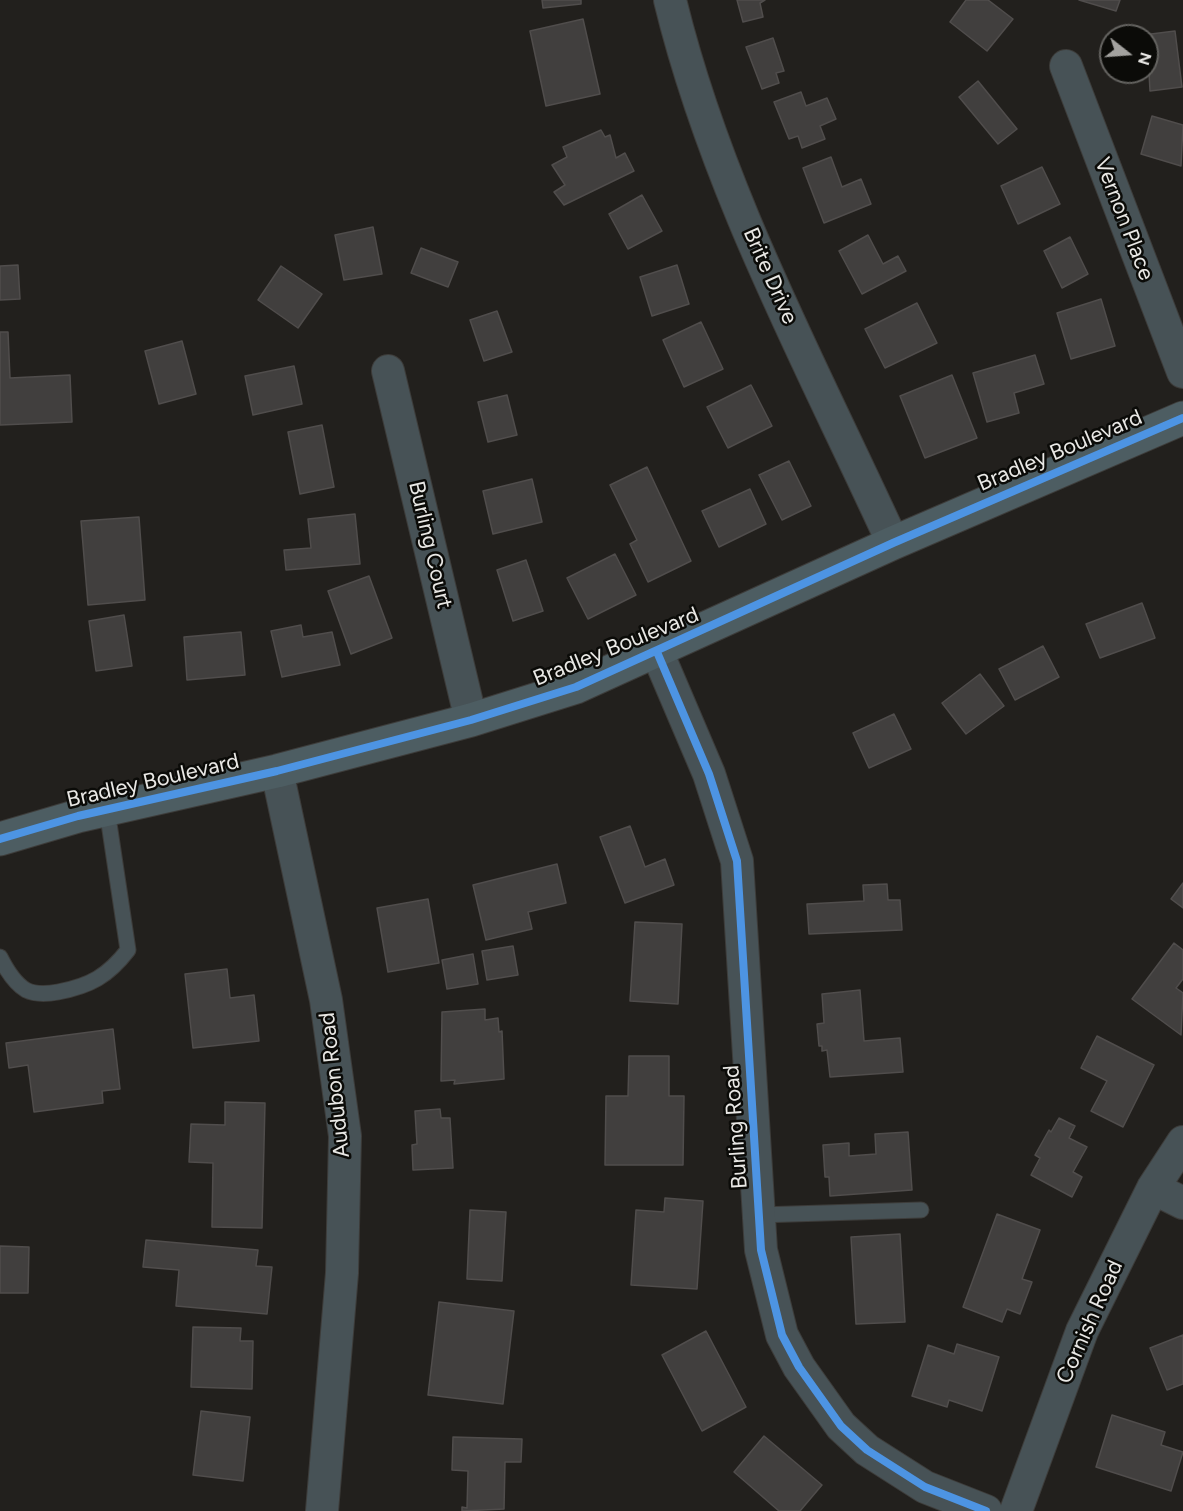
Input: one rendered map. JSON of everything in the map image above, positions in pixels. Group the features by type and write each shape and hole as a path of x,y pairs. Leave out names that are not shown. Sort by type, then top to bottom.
{"main road":[{"name":"Bradley Boulevard","path":"0,839 107,810 277,771 471,720 576,687 893,543 1183,418"}],"street":[{"name":"Brite Drive","path":"670,0 691,80 753,240 893,543"},
{"name":"Vernon Place","path":"1066,66 1183,372"},
{"name":"Burling Court","path":"388,371 471,720"},
{"name":"Burling Road","path":"657,652 709,774 737,861 761,1250 782,1335 798,1367 841,1426 867,1450 925,1487 986,1511"},
{"name":"Audubon Road","path":"277,771 326,1000 345,1136 342,1273 322,1511"},
{"name":"Cornish Road","path":"1016,1511 1082,1332 1153,1188 1183,1142"},
{"path":"1153,1188 1183,1203"}],"lane":[{"path":"0,957 9,974 26,989 42,994 85,986 115,967 128,950 107,810"},
{"path":"759,1215 921,1210"}],"building":[{"path":"542,0 581,0 581,4 543,8"},
{"path":"737,0 765,0 760,3 763,17 743,22"},
{"path":"966,0 988,0 1013,19 987,51 950,22"},
{"path":"1079,0 1120,0 1116,11"},
{"path":"583,19 600,94 546,106 530,31"},
{"path":"1175,31 1182,87 1150,91 1150,84 1159,84 1159,33"},
{"path":"773,38 784,71 776,73 779,83 762,89 746,47"},
{"path":"978,81 1017,129 998,144 959,97"},
{"path":"801,92 806,106 827,98 836,119 820,126 825,139 802,148 798,136 789,139 774,102"},
{"path":"1152,116 1183,125 1181,166 1141,154"},
{"path":"601,130 605,137 610,135 616,158 625,153 634,171 564,205 554,192 565,185 552,165 567,157 563,147"},
{"path":"831,157 842,187 861,179 871,204 824,223 803,168"},
{"path":"1042,167 1060,204 1018,224 1001,186"},
{"path":"642,195 662,231 628,249 609,214"},
{"path":"373,227 382,274 344,280 335,235"},
{"path":"868,235 883,264 898,256 906,271 862,294 839,251"},
{"path":"1070,237 1088,274 1062,288 1044,251"},
{"path":"421,248 458,262 448,287 411,273"},
{"path":"18,265 20,299 0,300 0,266"},
{"path":"677,265 689,304 652,316 640,277"},
{"path":"281,266 322,294 298,328 258,300"},
{"path":"1101,299 1115,346 1071,359 1057,313"},
{"path":"917,303 937,343 885,368 865,329"},
{"path":"497,311 512,352 484,361 470,320"},
{"path":"701,322 723,369 684,387 663,340"},
{"path":"0,332 8,332 10,378 70,375 72,422 0,425"},
{"path":"182,341 196,394 159,404 145,351"},
{"path":"1035,355 1044,384 1014,393 1019,413 987,422 973,373"},
{"path":"294,366 302,404 253,415 245,376"},
{"path":"952,375 977,438 925,458 900,396"},
{"path":"751,385 772,426 728,448 707,407"},
{"path":"507,395 517,435 488,442 478,402"},
{"path":"322,425 334,487 300,494 288,432"},
{"path":"789,461 811,506 782,520 759,475"},
{"path":"647,467 691,561 648,582 630,544 637,540 610,485"},
{"path":"532,479 542,522 493,534 483,491"},
{"path":"750,489 766,524 719,547 702,511"},
{"path":"355,514 360,564 286,570 284,550 311,548 308,519"},
{"path":"139,517 145,600 88,605 81,521"},
{"path":"615,554 636,595 588,619 567,578"},
{"path":"526,560 543,611 513,621 497,570"},
{"path":"369,576 392,638 351,654 328,591"},
{"path":"1142,603 1155,638 1100,658 1086,624"},
{"path":"124,615 132,666 96,671 89,621"},
{"path":"301,625 303,637 332,632 340,665 282,677 271,631"},
{"path":"241,632 245,675 187,680 184,637"},
{"path":"1043,646 1059,677 1015,700 999,669"},
{"path":"980,674 1004,706 966,734 942,703"},
{"path":"894,714 911,749 869,768 853,733"},
{"path":"630,826 645,867 665,859 674,885 625,903 600,837"},
{"path":"557,864 566,903 528,912 532,929 486,940 473,885"},
{"path":"1183,883 1183,908 1171,899"},
{"path":"887,884 888,900 900,900 902,930 809,934 807,904 864,901 863,885"},
{"path":"428,899 439,963 388,972 377,908"},
{"path":"635,922 682,924 678,1004 630,1001"},
{"path":"1174,943 1183,950 1183,979 1176,988 1183,993 1181,1035 1132,999"},
{"path":"513,946 518,975 487,980 482,951"},
{"path":"473,954 478,984 447,989 442,960"},
{"path":"227,969 230,998 254,995 259,1041 193,1048 185,974"},
{"path":"860,990 864,1041 900,1038 903,1072 830,1077 827,1050 822,1051 822,1046 819,1046 817,1024 824,1023 822,994"},
{"path":"485,1009 485,1020 498,1018 499,1032 502,1031 504,1079 454,1084 455,1080 441,1081 442,1012"},
{"path":"113,1029 120,1089 102,1091 103,1103 34,1112 28,1065 9,1068 6,1043"},
{"path":"1097,1036 1154,1065 1123,1127 1091,1111 1107,1081 1081,1068"},
{"path":"629,1056 669,1056 669,1096 684,1096 683,1165 605,1165 606,1096 628,1096"},
{"path":"225,1102 265,1103 262,1228 212,1227 213,1163 189,1162 191,1124 225,1125"},
{"path":"440,1109 441,1118 450,1118 453,1168 413,1170 412,1145 417,1144 415,1111"},
{"path":"1059,1118 1075,1126 1069,1138 1087,1147 1073,1172 1082,1177 1072,1197 1031,1175 1040,1158 1035,1155 1049,1130 1051,1132"},
{"path":"908,1132 912,1190 830,1196 829,1177 825,1177 823,1145 849,1143 849,1156 876,1154 875,1134"},
{"path":"665,1198 703,1201 697,1289 631,1285 636,1210 664,1212"},
{"path":"470,1210 506,1212 502,1281 467,1279"},
{"path":"997,1214 1040,1230 1022,1279 1032,1282 1020,1314 1007,1309 1002,1322 963,1307"},
{"path":"900,1234 905,1322 856,1324 851,1237"},
{"path":"146,1240 258,1250 256,1266 272,1267 267,1314 176,1306 179,1270 143,1267"},
{"path":"0,1246 29,1247 28,1293 0,1293"},
{"path":"439,1302 514,1311 503,1404 428,1395"},
{"path":"193,1327 241,1328 240,1341 253,1341 252,1389 191,1387"},
{"path":"706,1331 746,1407 702,1431 662,1355"},
{"path":"1183,1335 1183,1384 1167,1390 1150,1348"},
{"path":"957,1344 999,1357 982,1411 949,1400 947,1407 912,1396 928,1345 954,1354"},
{"path":"201,1411 250,1417 243,1481 193,1475"},
{"path":"1112,1415 1165,1432 1161,1445 1183,1452 1171,1491 1096,1467"},
{"path":"764,1436 822,1485 800,1511 779,1511 734,1472"},
{"path":"453,1437 522,1439 521,1462 505,1462 504,1509 462,1511 462,1507 467,1508 468,1471 452,1470"}],"cycle path":[{"path":"0,839 78,816 277,771 471,720 576,687 893,543 1183,418"},
{"path":"657,652 709,774 737,861 761,1250 782,1335 799,1367 841,1426 867,1450 925,1487 986,1511"}]}
